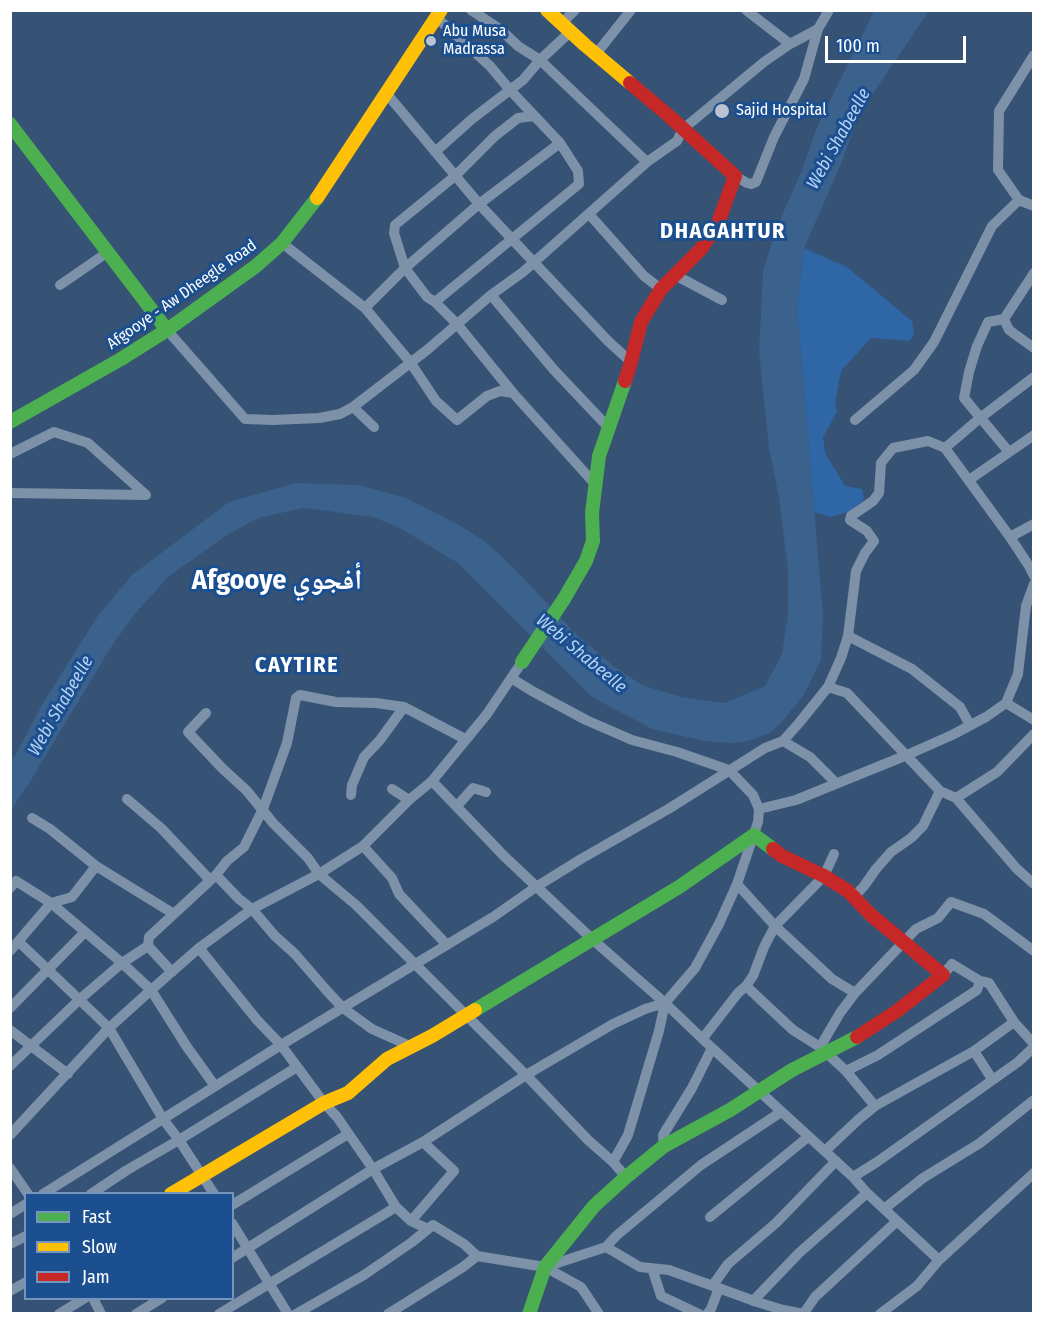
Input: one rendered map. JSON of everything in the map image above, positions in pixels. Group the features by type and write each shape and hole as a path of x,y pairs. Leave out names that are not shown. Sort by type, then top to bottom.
{"street":[{"path":"471,10 540,60 647,162"},
{"path":"547,10 735,176 751,184 756,182 774,137 804,79 818,28 829,10"},
{"path":"435,152 472,119 523,80 566,27 575,10"},
{"path":"596,54 631,10"},
{"path":"746,10 790,44"},
{"path":"435,302 579,184 578,171 560,143 439,14"},
{"name":"Afgooye - Aw Dheegle Road","path":"10,422 167,330 256,266 282,243 321,194 439,14"},
{"path":"10,124 167,330 245,419 319,418 340,414 353,408 491,295 523,272 647,162 677,141 683,129 764,62 818,28"},
{"path":"1033,55 999,111 998,170 1019,200 1034,206"},
{"path":"387,94 479,204 608,341 631,362"},
{"path":"534,116 518,117 495,135 455,176 395,225 394,233 405,268 427,297 457,324 513,393 595,484"},
{"path":"365,308 405,268 479,204 560,143"},
{"path":"10,1135 109,1028 200,948 252,909 319,874 363,846 409,800 432,781 487,714 564,599 586,561 593,541 592,513 599,456 631,362 641,322 661,289 700,249 718,223 735,176"},
{"path":"855,420 914,370 934,342 992,226 1019,200"},
{"path":"589,214 645,276 661,289"},
{"path":"282,243 365,308 411,362 436,401 457,420 487,396 500,391 513,393"},
{"path":"60,285 108,252"},
{"path":"1009,453 964,399 977,346 988,322 1004,319 1034,273"},
{"path":"675,275 722,300"},
{"path":"491,295 554,370 608,427"},
{"path":"1004,319 1009,330 1034,348"},
{"path":"945,448 1034,377"},
{"path":"353,408 374,427"},
{"path":"10,454 54,432 88,443 146,495 10,493"},
{"path":"969,480 1034,435"},
{"path":"46,1192 281,1045 493,917 581,859 670,808 765,748 783,741 828,687 842,658 848,636 856,571 874,541 867,531 850,520 851,516 873,501 879,493 881,463 893,448 928,441 945,448 1010,537 1034,576"},
{"path":"1010,537 1034,525"},
{"path":"759,809 796,800 907,755 986,717 1006,703 1018,674 1026,606 1034,584"},
{"path":"848,636 912,669 960,707 970,725"},
{"path":"511,678 586,720 632,740 677,752 729,770 753,795 759,809 758,822 737,884 719,924 695,968 665,1003 659,1032 628,1135 613,1162"},
{"path":"828,687 847,693 940,791 956,798 1009,861 1034,884"},
{"path":"172,972 148,946 149,937 244,847 263,809 287,743 297,698 300,695 336,702 376,703 404,707 465,739"},
{"path":"1006,703 1032,717"},
{"path":"351,795 352,785 364,757 380,740 404,707"},
{"path":"206,712 188,732 247,791 273,823 308,858 319,874 356,905 626,1177"},
{"path":"956,798 997,772 1034,734"},
{"path":"783,741 810,757 836,783"},
{"path":"432,781 536,887 836,1161 939,1260"},
{"path":"457,806 473,788 486,792"},
{"path":"392,789 409,800"},
{"path":"854,897 891,852 911,838 922,826 940,791"},
{"path":"127,799 213,878 252,909 343,1008 372,1029 412,1047"},
{"path":"32,818 50,829 96,866 174,914"},
{"path":"754,835 782,856 824,876 848,891 871,915 944,975"},
{"path":"174,1192 324,1103 348,1093 387,1059 466,1016 679,887 754,835"},
{"path":"363,846 392,878 399,894 447,945"},
{"path":"703,1038 753,976 775,926 824,876 834,854"},
{"path":"10,951 51,903 72,897 96,866"},
{"path":"10,888 16,881 51,903 151,990 215,1086"},
{"path":"737,884 775,926 832,979 855,993"},
{"path":"823,1050 840,1013 855,993 903,941 916,929 938,918 951,902 984,914 1034,951"},
{"path":"10,1008 85,932"},
{"path":"19,942 109,1028 163,1119 213,1192"},
{"path":"10,1066 80,999 122,963 148,946"},
{"path":"200,948 257,1020 281,1045 337,1117 396,1207 411,1221 428,1229"},
{"path":"529,1314 546,1267 594,1206 664,1146 730,1110 823,1050 862,1034 944,975 952,964 980,981 989,983 1014,1022 1034,1046 1018,1062 853,1177"},
{"path":"846,1071 878,1054 977,990 980,981"},
{"path":"746,986 793,1030 823,1050 846,1071 875,1106"},
{"path":"234,1257 373,1169 423,1142 526,1075 613,1024 645,1009 665,1003"},
{"path":"825,1151 875,1106 974,1051 1014,1022"},
{"path":"10,1030 68,1074"},
{"path":"664,1146 663,1135 692,1088 712,1048"},
{"path":"974,1051 992,1079"},
{"path":"94,1192 297,1067"},
{"path":"884,1209 923,1178 980,1143 1034,1100"},
{"path":"546,1267 606,1247 701,1165 781,1112"},
{"path":"234,1204 348,1134"},
{"path":"710,1217 808,1137"},
{"path":"411,1221 454,1171 423,1142"},
{"path":"707,1314 711,1308 716,1287 728,1264 776,1223 836,1161"},
{"path":"10,1168 27,1192"},
{"path":"880,1314 917,1286 939,1260 1034,1173"},
{"path":"753,1314 755,1302 799,1253 867,1193"},
{"path":"10,1214 24,1205"},
{"path":"219,1314 396,1207"},
{"path":"606,1247 640,1267 669,1269 755,1302 804,1313 815,1297 897,1221"},
{"path":"296,1314 364,1275 433,1225 464,1244 477,1256 546,1267 580,1287 599,1314"},
{"path":"234,1226 288,1314"},
{"path":"10,1244 24,1237"},
{"path":"388,1314 477,1256"},
{"path":"652,1268 661,1296 699,1314"},
{"path":"10,1291 24,1283"},
{"path":"59,1314 83,1300"},
{"path":"93,1300 100,1314"},
{"path":"136,1314 160,1300"}],"shaded area":[{"path":"804,248 847,267 912,321 914,334 909,341 871,338 841,371 835,403 837,412 823,437 825,453 845,486 862,489 864,500 848,512 830,517 814,512 797,307"}],"water":[{"name":"Webi Shabeelle","path":"874,11 929,11 859,114 841,164 804,248 797,307 823,615 821,660 804,695 779,725 769,733 757,738 731,743 704,741 652,729 592,697 458,563 400,528 373,517 304,508 258,518 227,535 168,577 134,615 111,647 11,810 11,761 43,703 99,614 132,575 229,502 296,483 358,485 406,498 459,525 486,542 514,568 575,633 613,666 642,685 681,697 725,703 765,686 782,654 788,614 788,570 779,498 769,448 759,351 763,271 776,229 802,170 817,127"}],"traffic: fast":[{"path":"10,124 167,330"},
{"path":"10,422 167,330 256,266 282,243 317,198"},
{"path":"522,662 586,561 593,541 592,513 599,456 625,381"},
{"path":"475,1010 679,887 754,835 773,849"},
{"path":"529,1314 545,1267 594,1206 626,1177 664,1146 730,1110 792,1070 857,1037"}],"traffic: slow":[{"path":"317,198 441,10"},
{"path":"547,10 630,83"},
{"path":"174,1192 324,1103 348,1093 387,1059 475,1010"}],"traffic: jam":[{"path":"625,381 641,322 661,289 701,249 718,223 735,176 630,83"},
{"path":"773,849 848,891 871,915 943,975 897,1011 857,1037"}],"place":[{"name":"Abu Musa Madrassa","path":"431,41"},
{"name":"Sajid Hospital","path":"722,111"}],"district":[{"name":"DHAGAHTUR","path":"723,232"},
{"name":"Afgooye أفجوي","path":"277,581"},
{"name":"CAYTIRE","path":"297,666"}]}
